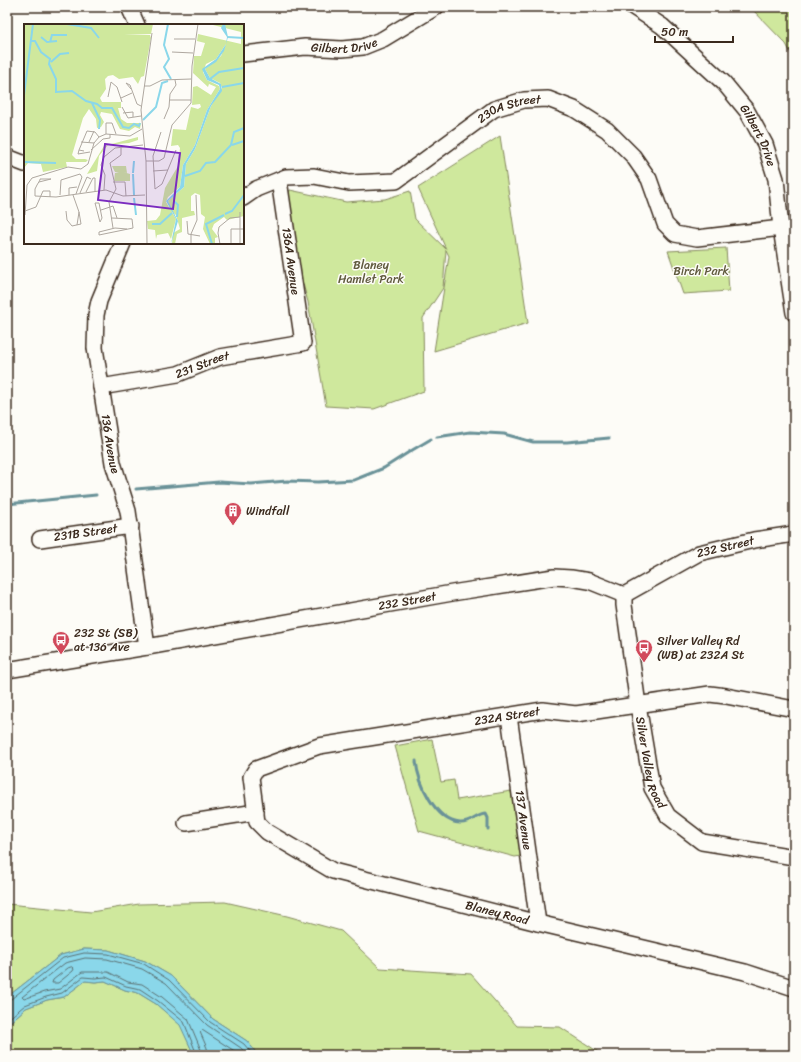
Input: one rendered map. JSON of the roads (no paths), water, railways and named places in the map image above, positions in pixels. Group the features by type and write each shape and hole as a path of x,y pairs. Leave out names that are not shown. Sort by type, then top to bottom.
{"street":[{"path":"129,7 137,24"},
{"name":"Gilbert Drive","path":"244,54 305,47 342,49 363,47 383,39 436,7"},
{"name":"Gilbert Drive","path":"633,7 662,26 724,83 747,111 765,144 776,178 794,312"},
{"name":"230A Street","path":"244,197 256,189 286,176 314,176 349,183 396,181 494,109 524,100 548,99 574,108 607,130 634,156 649,179 665,224 675,234 697,238 782,228"},
{"path":"7,157 24,164"},
{"name":"136A Avenue","path":"279,180 303,343"},
{"name":"136 Avenue","path":"122,244 99,301 96,315 95,348 113,463 125,500 131,526 147,647"},
{"name":"231 Street","path":"101,387 178,374 220,357 303,343"},
{"name":"231B Street","path":"40,539 131,526"},
{"name":"232 Street","path":"7,670 458,592 554,577 589,581 624,595 699,553 754,540 794,534"},
{"name":"Silver Valley Road","path":"624,595 624,605 638,705 652,788 668,816 702,842 794,857"},
{"name":"232A Street","path":"251,777 256,769 319,746 543,710 576,714 710,694 794,709"},
{"name":"137 Avenue","path":"509,716 538,923"},
{"name":"Blaney Road","path":"251,777 257,822 267,832 333,871 538,923 738,970 794,988"},
{"path":"186,823 256,812"}],"water":[{"path":"84,949 108,950 145,961 171,976 213,1019 247,1041 258,1055 195,1055 180,1025 156,1004 138,993 125,990 105,981 85,981 64,997 47,1000 26,1008 7,1025 7,997 61,955"}],"waterway":[{"path":"437,437 470,432 504,434 533,442 567,442 609,438"},
{"path":"136,489 219,482 251,484 287,481 318,482 354,480 384,468 431,439"},
{"path":"7,504 96,495"},
{"path":"416,761 417,770 424,789 429,799 443,815 451,821 464,823 482,814 486,814 488,818 488,829"}],"place":[{"name":"Windfall","path":"233,526"},
{"name":"232 St (SB) at 136 Ave","path":"61,655"},
{"name":"Silver Valley Rd (WB) at 232A St","path":"644,663"}],"park label":[{"name":"Birch Park","path":"701,271"},
{"name":"Blaney Hamlet Park","path":"371,272"}]}
